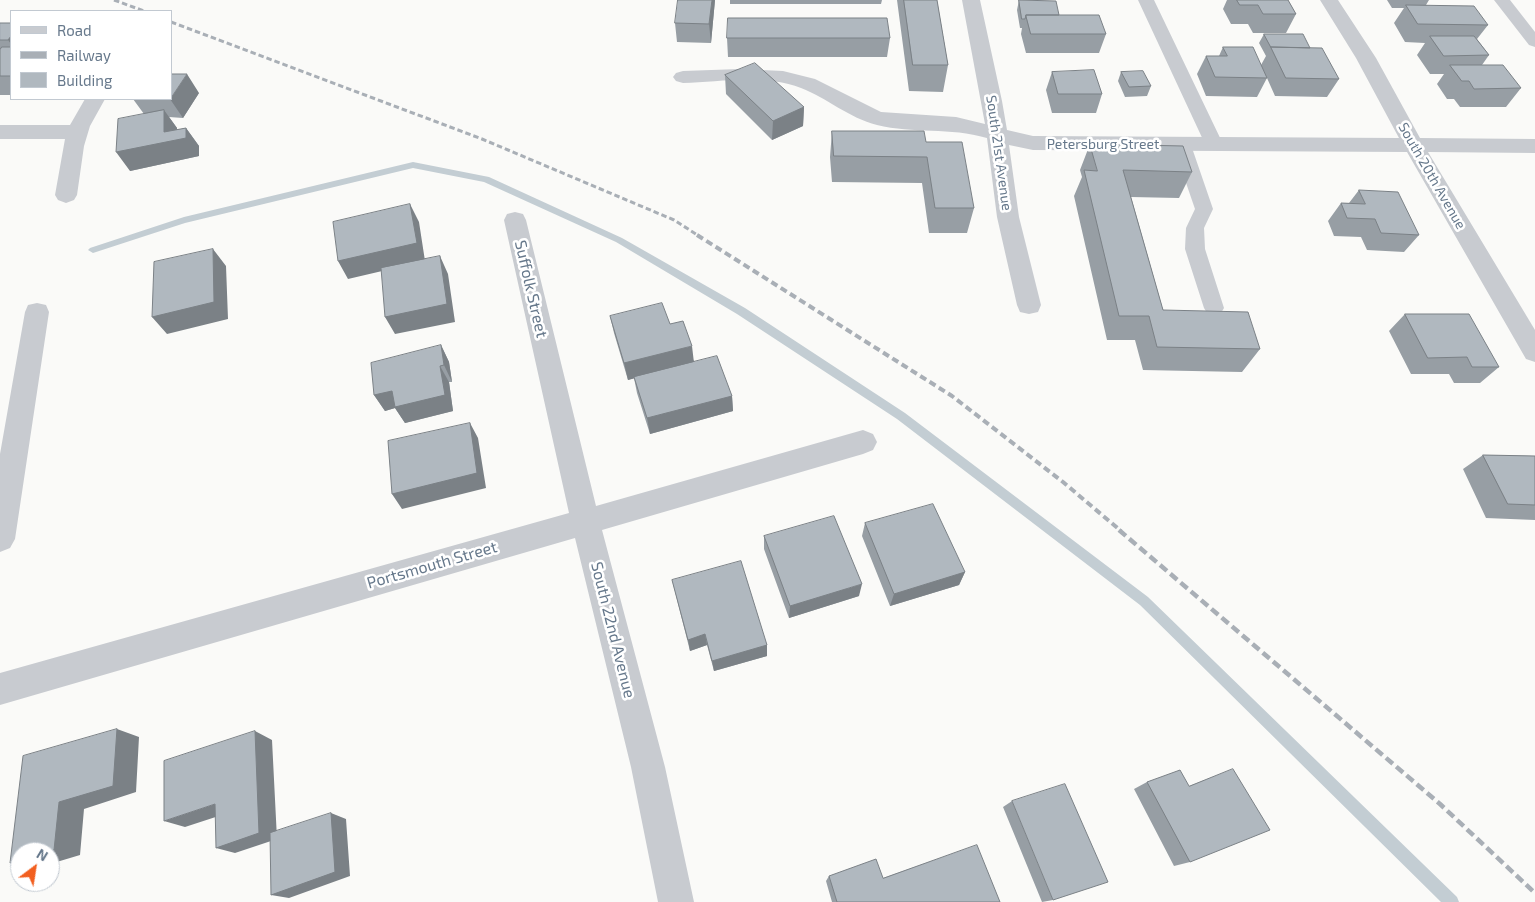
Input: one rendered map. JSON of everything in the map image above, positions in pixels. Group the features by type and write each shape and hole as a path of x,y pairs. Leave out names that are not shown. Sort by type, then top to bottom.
{"street":[{"name":"South 21st Avenue","path":"972,0 992,101 1008,218 1029,305"},
{"name":"South 20th Avenue","path":"1329,0 1366,58 1413,145 1535,352"},
{"name":"Petersburg Street","path":"683,77 773,76 798,80 821,89 851,107 876,118 903,123 957,124 1015,141 1033,143 1535,146"},
{"path":"66,195 73,146 94,100"},
{"path":"0,132 78,132"},
{"name":"Suffolk Street","path":"515,220 547,359"},
{"path":"0,539 37,312"},
{"name":"South 22nd Avenue","path":"547,359 585,521 648,767 676,902"},
{"name":"Portsmouth Street","path":"0,689 864,442"}],"lane":[{"path":"1146,0 1214,144"},
{"path":"1502,0 1535,42"},
{"path":"1182,144 1204,208 1195,228 1195,250 1214,308"}],"building":[{"path":"678,0 712,0 709,24 675,23"},
{"path":"904,0 937,0 948,65 913,65"},
{"path":"1019,0 1056,1 1059,15 1026,15 1025,19 1022,19"},
{"path":"1237,0 1288,0 1296,14 1263,14 1258,5 1240,5"},
{"path":"1406,5 1474,6 1488,25 1418,24"},
{"path":"1026,15 1099,15 1106,34 1031,34"},
{"path":"728,18 887,18 890,38 727,38"},
{"path":"0,23 10,23 10,37 8,40 0,40"},
{"path":"1264,34 1303,34 1310,48 1271,47"},
{"path":"1430,36 1474,36 1489,55 1444,56"},
{"path":"2,47 10,47 10,76 0,76 0,50"},
{"path":"1223,47 1253,47 1267,78 1215,77 1206,56 1227,56"},
{"path":"1271,47 1322,48 1339,79 1286,78"},
{"path":"755,63 804,107 773,121 725,75"},
{"path":"1450,65 1503,65 1521,88 1474,89 1469,81 1462,81"},
{"path":"1094,70 1102,94 1058,94 1052,72"},
{"path":"1143,71 1151,86 1129,87 1121,72"},
{"path":"172,74 187,74 172,96"},
{"path":"164,110 164,132 186,128 186,138 116,152 118,119"},
{"path":"832,131 924,131 926,142 962,142 974,208 935,208 927,157 834,156"},
{"path":"1090,144 1183,146 1192,172 1123,170 1163,310 1248,312 1260,349 1157,347 1149,316 1119,316 1084,170 1097,171"},
{"path":"1359,190 1398,192 1419,235 1381,233 1375,219 1347,218 1341,203 1365,204"},
{"path":"410,204 417,243 338,261 333,222"},
{"path":"213,249 214,302 152,317 154,262"},
{"path":"440,256 447,304 385,317 381,268"},
{"path":"662,303 670,324 683,321 692,346 624,363 610,316"},
{"path":"1405,314 1469,314 1499,367 1472,367 1467,357 1428,358"},
{"path":"441,345 444,365 440,366 445,395 395,407 392,391 374,395 371,363"},
{"path":"717,356 732,396 647,418 634,377"},
{"path":"470,423 477,473 392,494 388,441"},
{"path":"1483,455 1535,456 1535,505 1508,504"},
{"path":"933,504 965,572 894,594 865,523"},
{"path":"834,516 862,584 790,606 764,536"},
{"path":"741,561 767,645 712,661 705,634 688,640 672,580"},
{"path":"117,729 113,786 59,802 55,842 13,842 23,756"},
{"path":"255,731 259,833 216,848 215,804 164,821 164,761"},
{"path":"1233,769 1270,830 1190,862 1147,782 1180,770 1189,786"},
{"path":"1065,784 1108,882 1053,900 1012,801"},
{"path":"331,813 335,872 271,895 270,833"},
{"path":"977,845 1000,902 837,902 829,876 876,859 883,878"}],"waterway":[{"path":"93,250 184,220 413,165 486,179 619,240 741,311 901,416 1144,601 1452,902"}],"railway":[{"path":"114,0 141,10"},
{"path":"172,22 482,139 674,220 699,236"},
{"path":"697,235 952,396 1063,482 1121,531"},
{"path":"1119,530 1440,804 1535,893"}]}
